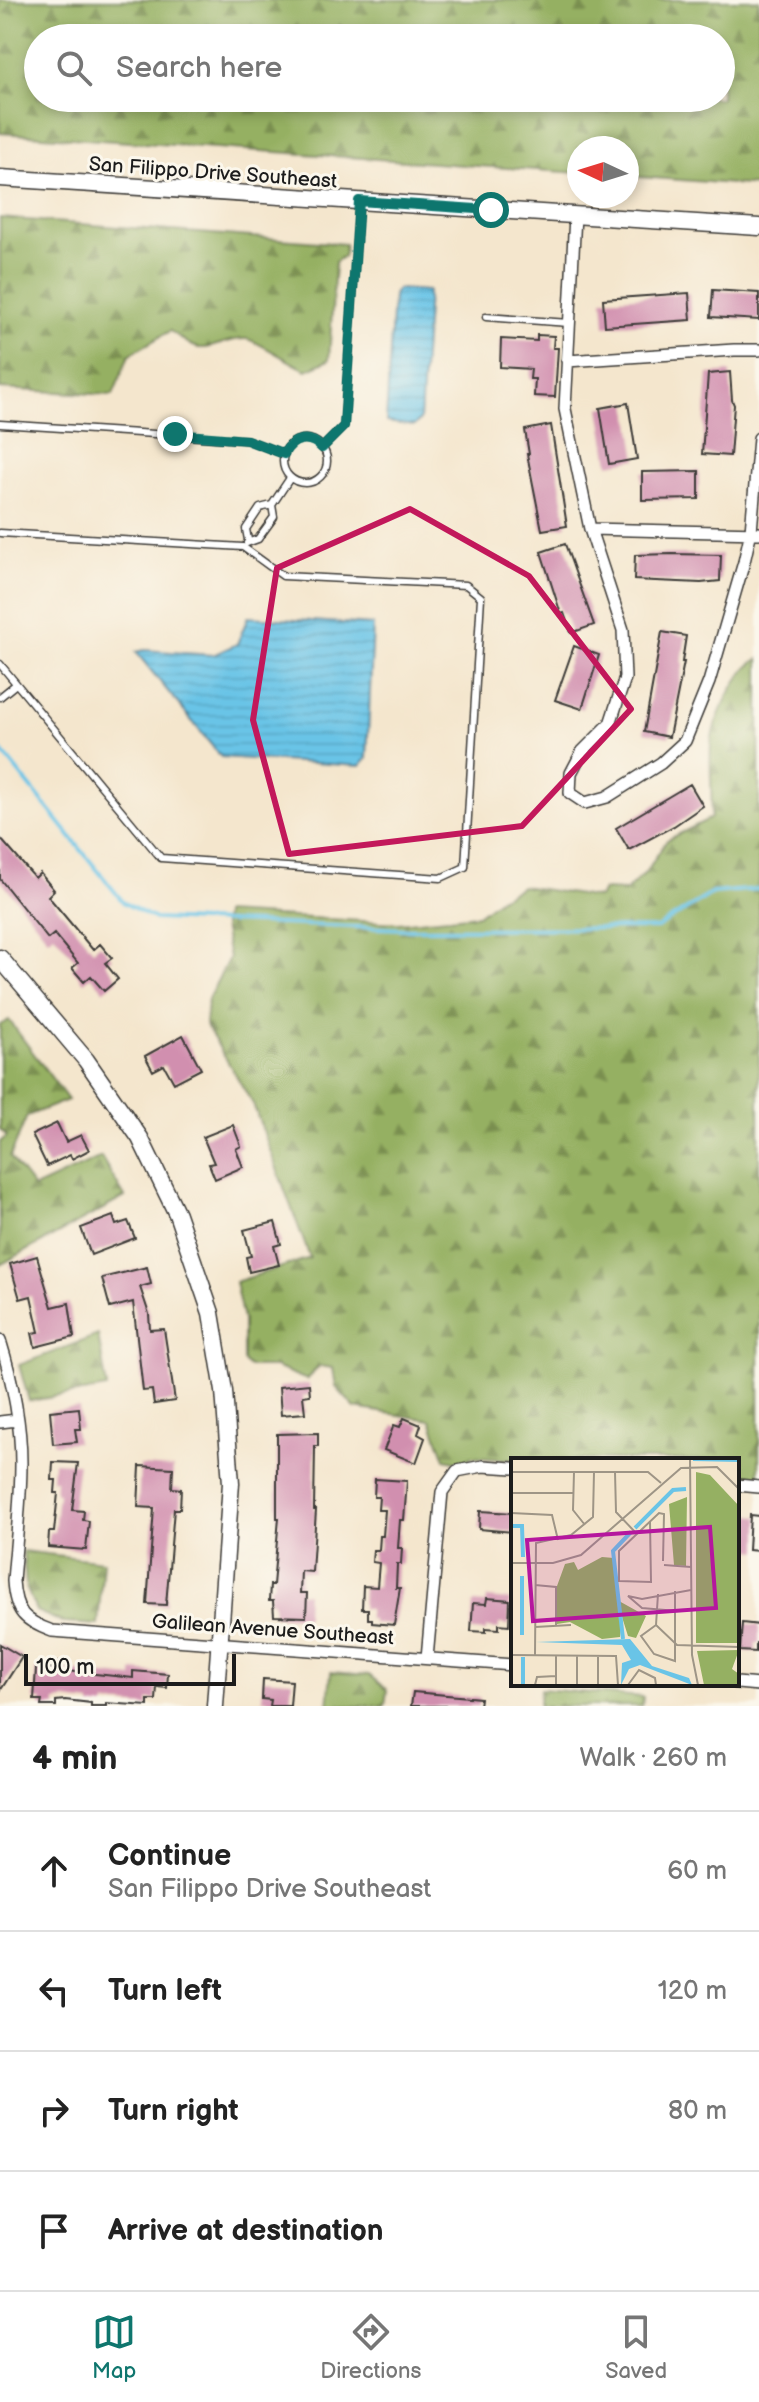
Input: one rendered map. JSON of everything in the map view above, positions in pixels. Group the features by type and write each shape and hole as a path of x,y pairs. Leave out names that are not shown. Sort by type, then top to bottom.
{"street":[{"name":"San Filippo Drive Southeast","path":"0,178 759,227"},
{"path":"575,215 565,409 590,529 623,630 625,678 610,724 582,752 571,773 570,793 585,803 607,797 661,763 685,741 709,682 755,532 759,438"},
{"path":"567,361 759,350"},
{"path":"590,529 755,532"},
{"path":"0,958 86,1060 140,1138 177,1214 211,1313 224,1391 231,1483 215,1706"},
{"path":"0,1340 17,1420 0,1422"},
{"name":"Galilean Avenue Southeast","path":"17,1420 21,1462 14,1599 32,1624 52,1631 511,1665"},
{"path":"427,1658 442,1492 457,1471 483,1466 511,1468"},
{"path":"739,1485 759,1487"},
{"path":"739,1683 759,1685"}],"lane":[{"path":"322,448 344,426 359,201"},
{"path":"486,317 569,323"},
{"path":"0,424 247,440 284,454"},
{"path":"300,439 314,441 322,448 327,466 319,479 304,484 290,478 283,466 288,446 300,439"},
{"path":"0,664 161,858 441,878 465,867 481,597 466,585 283,576 246,544 246,529 260,508 272,505 290,478"},
{"path":"0,533 246,544 258,539 274,517 272,505"},
{"path":"0,697 16,684"}],"highlighted area":[{"path":"410,509 529,576 631,709 522,826 289,854 253,720 277,568"}],"green space":[{"path":"0,0 759,0 759,186 639,177 639,136 567,136 567,172 0,133"},
{"path":"0,218 345,244 344,256 335,262 329,360 307,370 251,340 235,340 199,348 170,331 129,355 113,395 0,389"},
{"path":"759,659 759,1477 739,1475 739,1458 511,1460 470,1457 464,1463 445,1459 431,1420 355,1408 336,1387 333,1368 319,1366 307,1380 275,1367 249,1367 243,1361 243,1320 235,1282 310,1258 253,1104 205,1024 208,999 229,958 223,926 224,913 398,923 478,915 522,886 599,898 603,890 626,891 646,872 667,840 711,818 713,733 735,684"},
{"path":"9,1020 68,1100 27,1116 10,1157 34,1188 101,1157 125,1197 0,1265 0,1142 7,1136 0,1129 0,1025"},
{"path":"98,1335 107,1388 29,1401 19,1365"},
{"path":"23,1551 103,1561 98,1625 64,1623 36,1611 26,1587"},
{"path":"331,1672 369,1675 387,1690 385,1706 328,1706"},
{"path":"540,1689 643,1697 642,1706 539,1706"}],"water":[{"path":"397,289 428,291 420,420 414,426 386,422 393,296"},
{"path":"248,617 373,625 367,758 360,766 221,757 136,652 213,655 237,644"}],"building":[{"path":"713,290 759,293 759,320 711,317"},
{"path":"689,293 691,320 605,326 603,299"},
{"path":"537,335 554,336 553,348 558,348 555,397 534,396 535,379 530,379 531,369 500,367 501,339 537,341"},
{"path":"730,372 734,405 730,456 702,454 708,374"},
{"path":"628,403 637,459 609,464 600,408"},
{"path":"551,425 567,526 542,530 525,430"},
{"path":"699,471 699,499 642,500 642,472"},
{"path":"565,544 594,625 571,633 564,613 561,614 541,552"},
{"path":"635,555 721,555 720,581 634,580"},
{"path":"662,632 686,636 669,737 644,732"},
{"path":"574,646 599,655 582,709 555,700"},
{"path":"690,784 703,806 629,850 616,828"},
{"path":"0,838 35,878 40,873 54,890 48,896 93,950 100,944 112,958 105,963 118,979 104,991 91,976 84,982 72,968 78,963 54,934 48,939 0,879"},
{"path":"183,1035 201,1069 174,1083 164,1065 153,1071 145,1056"},
{"path":"57,1123 66,1142 81,1135 89,1150 47,1166 32,1135"},
{"path":"233,1125 241,1146 236,1149 243,1167 215,1179 209,1164 214,1163 203,1137"},
{"path":"113,1216 116,1225 128,1221 135,1238 91,1255 81,1228"},
{"path":"275,1222 281,1244 274,1246 279,1265 249,1272 246,1257 251,1256 244,1230"},
{"path":"37,1256 52,1307 69,1303 74,1337 35,1347 32,1333 39,1332 31,1296 20,1299 10,1264"},
{"path":"147,1267 151,1284 140,1287 149,1314 150,1330 164,1329 175,1401 154,1404 152,1390 143,1391 133,1302 110,1308 102,1278"},
{"path":"309,1384 310,1395 303,1396 305,1413 281,1415 279,1387"},
{"path":"79,1408 81,1429 75,1429 77,1442 53,1444 50,1411"},
{"path":"404,1418 421,1425 418,1434 425,1438 416,1463 384,1450 394,1425 400,1427"},
{"path":"318,1433 318,1446 315,1446 316,1510 312,1572 301,1571 300,1593 307,1593 306,1617 274,1616 273,1601 269,1601 279,1518 277,1434"},
{"path":"53,1462 78,1463 72,1510 84,1511 83,1520 89,1521 86,1550 48,1547 49,1532 54,1532 58,1493 55,1493 56,1480 52,1480"},
{"path":"140,1466 173,1468 172,1488 181,1489 180,1509 174,1509 166,1605 147,1604 154,1508 138,1507"},
{"path":"375,1479 407,1481 404,1520 400,1520 398,1548 402,1548 401,1564 397,1564 396,1588 400,1588 394,1625 372,1623 372,1619 368,1619 368,1609 362,1609 363,1586 377,1587 379,1563 372,1562 373,1550 379,1550 380,1536 383,1536 385,1510 378,1510 379,1497 374,1497"},
{"path":"480,1511 511,1513 511,1532 479,1529"},
{"path":"750,1515 759,1516 759,1551 748,1550"},
{"path":"487,1598 510,1600 509,1625 499,1624 499,1629 486,1628 486,1632 471,1631 473,1603 486,1604"},
{"path":"742,1623 759,1625 756,1652 740,1651"},
{"path":"0,1644 22,1657 0,1691"},
{"path":"52,1662 67,1663 67,1671 133,1678 133,1671 168,1674 167,1688 157,1687 156,1700 148,1700 148,1706 106,1703 106,1706 91,1706 91,1703 65,1700 56,1701 56,1706 41,1706 42,1700 34,1700 36,1668 51,1669"},
{"path":"263,1679 292,1681 290,1706 270,1706 271,1700 262,1699"},
{"path":"413,1692 480,1698 479,1706 411,1706"}],"waterway":[{"path":"0,749 124,903 155,919 405,929 657,928 712,893 759,889"}],"route":[{"path":"175,434 247,440 284,454 288,446 300,439 314,441 322,448 344,426 359,201 491,210"}]}
